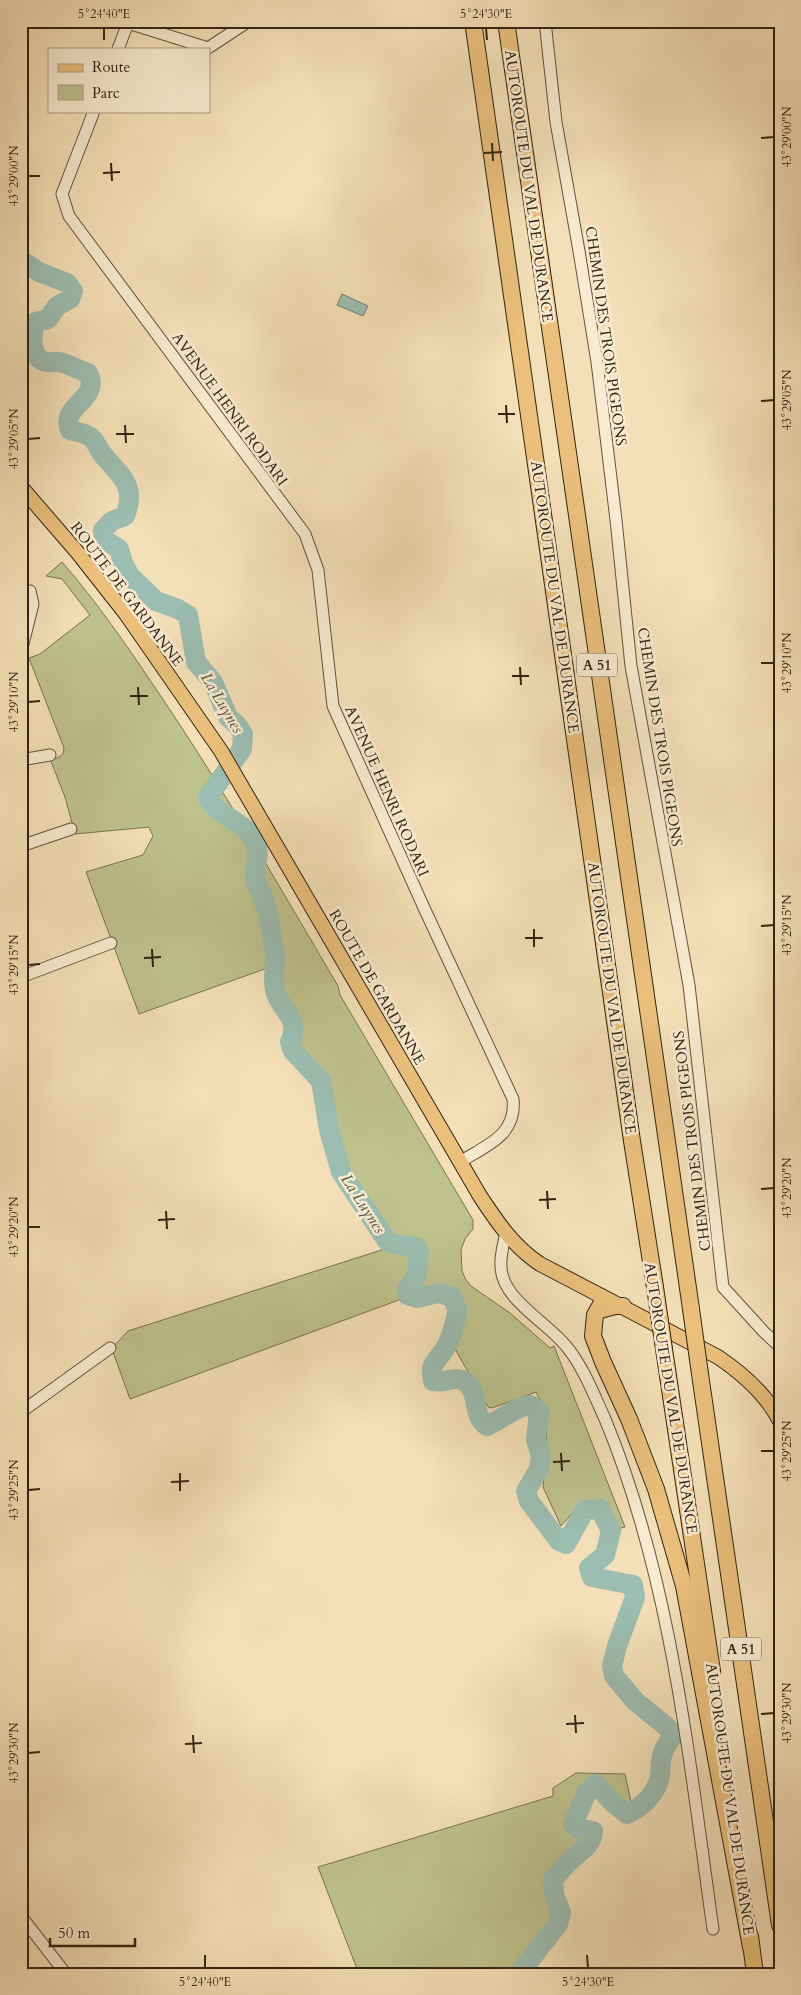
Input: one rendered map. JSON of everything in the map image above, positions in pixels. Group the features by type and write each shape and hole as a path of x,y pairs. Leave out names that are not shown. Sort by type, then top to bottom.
{"highway":[{"name":"AUTOROUTE DU VAL DE DURANCE","path":"473,21 631,1132 755,1974"},
{"name":"AUTOROUTE DU VAL DE DURANCE","path":"506,21 780,1925"},
{"path":"623,1306 600,1303 595,1315 594,1336 656,1489 684,1586 751,1947"}],"main road":[{"name":"ROUTE DE GARDANNE","path":"21,487 78,553 126,614 221,751 356,986 480,1196 506,1232 528,1256 600,1303"},
{"path":"623,1306 718,1357 736,1369 762,1395 780,1421"}],"street":[{"path":"118,48 125,22 208,48 249,21"},
{"name":"CHEMIN DES TROIS PIGEONS","path":"544,21 556,122 597,362 631,666 689,985 723,1287 780,1347"},
{"name":"AVENUE HENRI RODARI","path":"94,112 62,194 69,216 305,534 318,570 332,706 514,1099 513,1118 504,1134 460,1162"},
{"path":"21,652 33,604 30,591"},
{"path":"21,760 50,754"},
{"path":"21,846 71,829"},
{"path":"21,977 111,943"},
{"path":"506,1232 500,1265 506,1285 514,1297 557,1335 568,1348 583,1373 605,1420 634,1496 645,1535 670,1645 713,1928"},
{"path":"21,1412 110,1348"},
{"path":"21,1916 66,1974"}],"green space":[{"path":"62,562 123,640 204,762 250,836 338,986 340,995 473,1220 473,1229 465,1239 461,1250 462,1271 466,1280 471,1286 510,1313 550,1348 554,1346 625,1527 614,1530 611,1520 597,1503 583,1501 561,1526 543,1487 547,1414 536,1392 492,1408 488,1407 455,1349 461,1336 464,1317 459,1297 455,1297 445,1291 414,1295 410,1291 419,1275 420,1248 418,1245 390,1239 373,1210 364,1203 345,1173 328,1117 324,1085 318,1072 308,1063 293,1042 295,1031 290,1036 288,1015 274,997 272,984 273,966 139,1014 86,872 143,855 153,836 149,827 75,834 65,797 50,759 60,756 64,748 29,658 40,654 90,615 62,579 46,576"},
{"path":"391,1247 415,1250 414,1262 416,1271 404,1290 407,1297 130,1399 113,1352 114,1346 128,1331"},
{"path":"576,1773 625,1774 632,1807 626,1810 598,1783 591,1782 586,1786 569,1828 573,1832 589,1833 590,1838 560,1865 551,1878 550,1889 559,1916 514,1974 359,1974 318,1867 553,1796 553,1788"}],"water":[{"path":"342,294 368,306 363,316 337,305"}],"waterway":[{"name":"La Luynes","path":"21,260 39,272 67,283 73,291 70,299 57,306 48,319 36,322 33,333 33,346 34,351 41,360 63,363 88,373 91,382 90,390 70,414 68,421 70,430 87,435 93,440 125,482 129,497 125,516 112,521 103,530 104,539 119,549 123,563 130,576 156,601 188,615 196,662 213,682 228,717 243,734 242,749 208,797 217,809 246,829 256,844 258,853 255,878 269,919 275,953 275,990 293,1026 290,1042 293,1051 321,1081 329,1130 341,1172 387,1241 393,1244 416,1247 419,1251 417,1275 407,1289 408,1295 417,1298 438,1293 452,1297 457,1308 455,1323 448,1342 432,1367 433,1381 457,1379 464,1381 473,1391 479,1416 487,1426 524,1406 530,1405 539,1411 536,1440 541,1456 539,1469 526,1491 529,1501 559,1541 566,1544 585,1510 600,1509 611,1531 605,1555 589,1568 592,1577 633,1585 635,1597 617,1646 612,1666 614,1676 635,1701 667,1727 673,1736 662,1756 657,1786 646,1801 637,1808 627,1814 613,1803 596,1784 587,1792 573,1824 577,1828 593,1831 591,1840 553,1880 554,1894 561,1913 558,1924 519,1974"}]}
